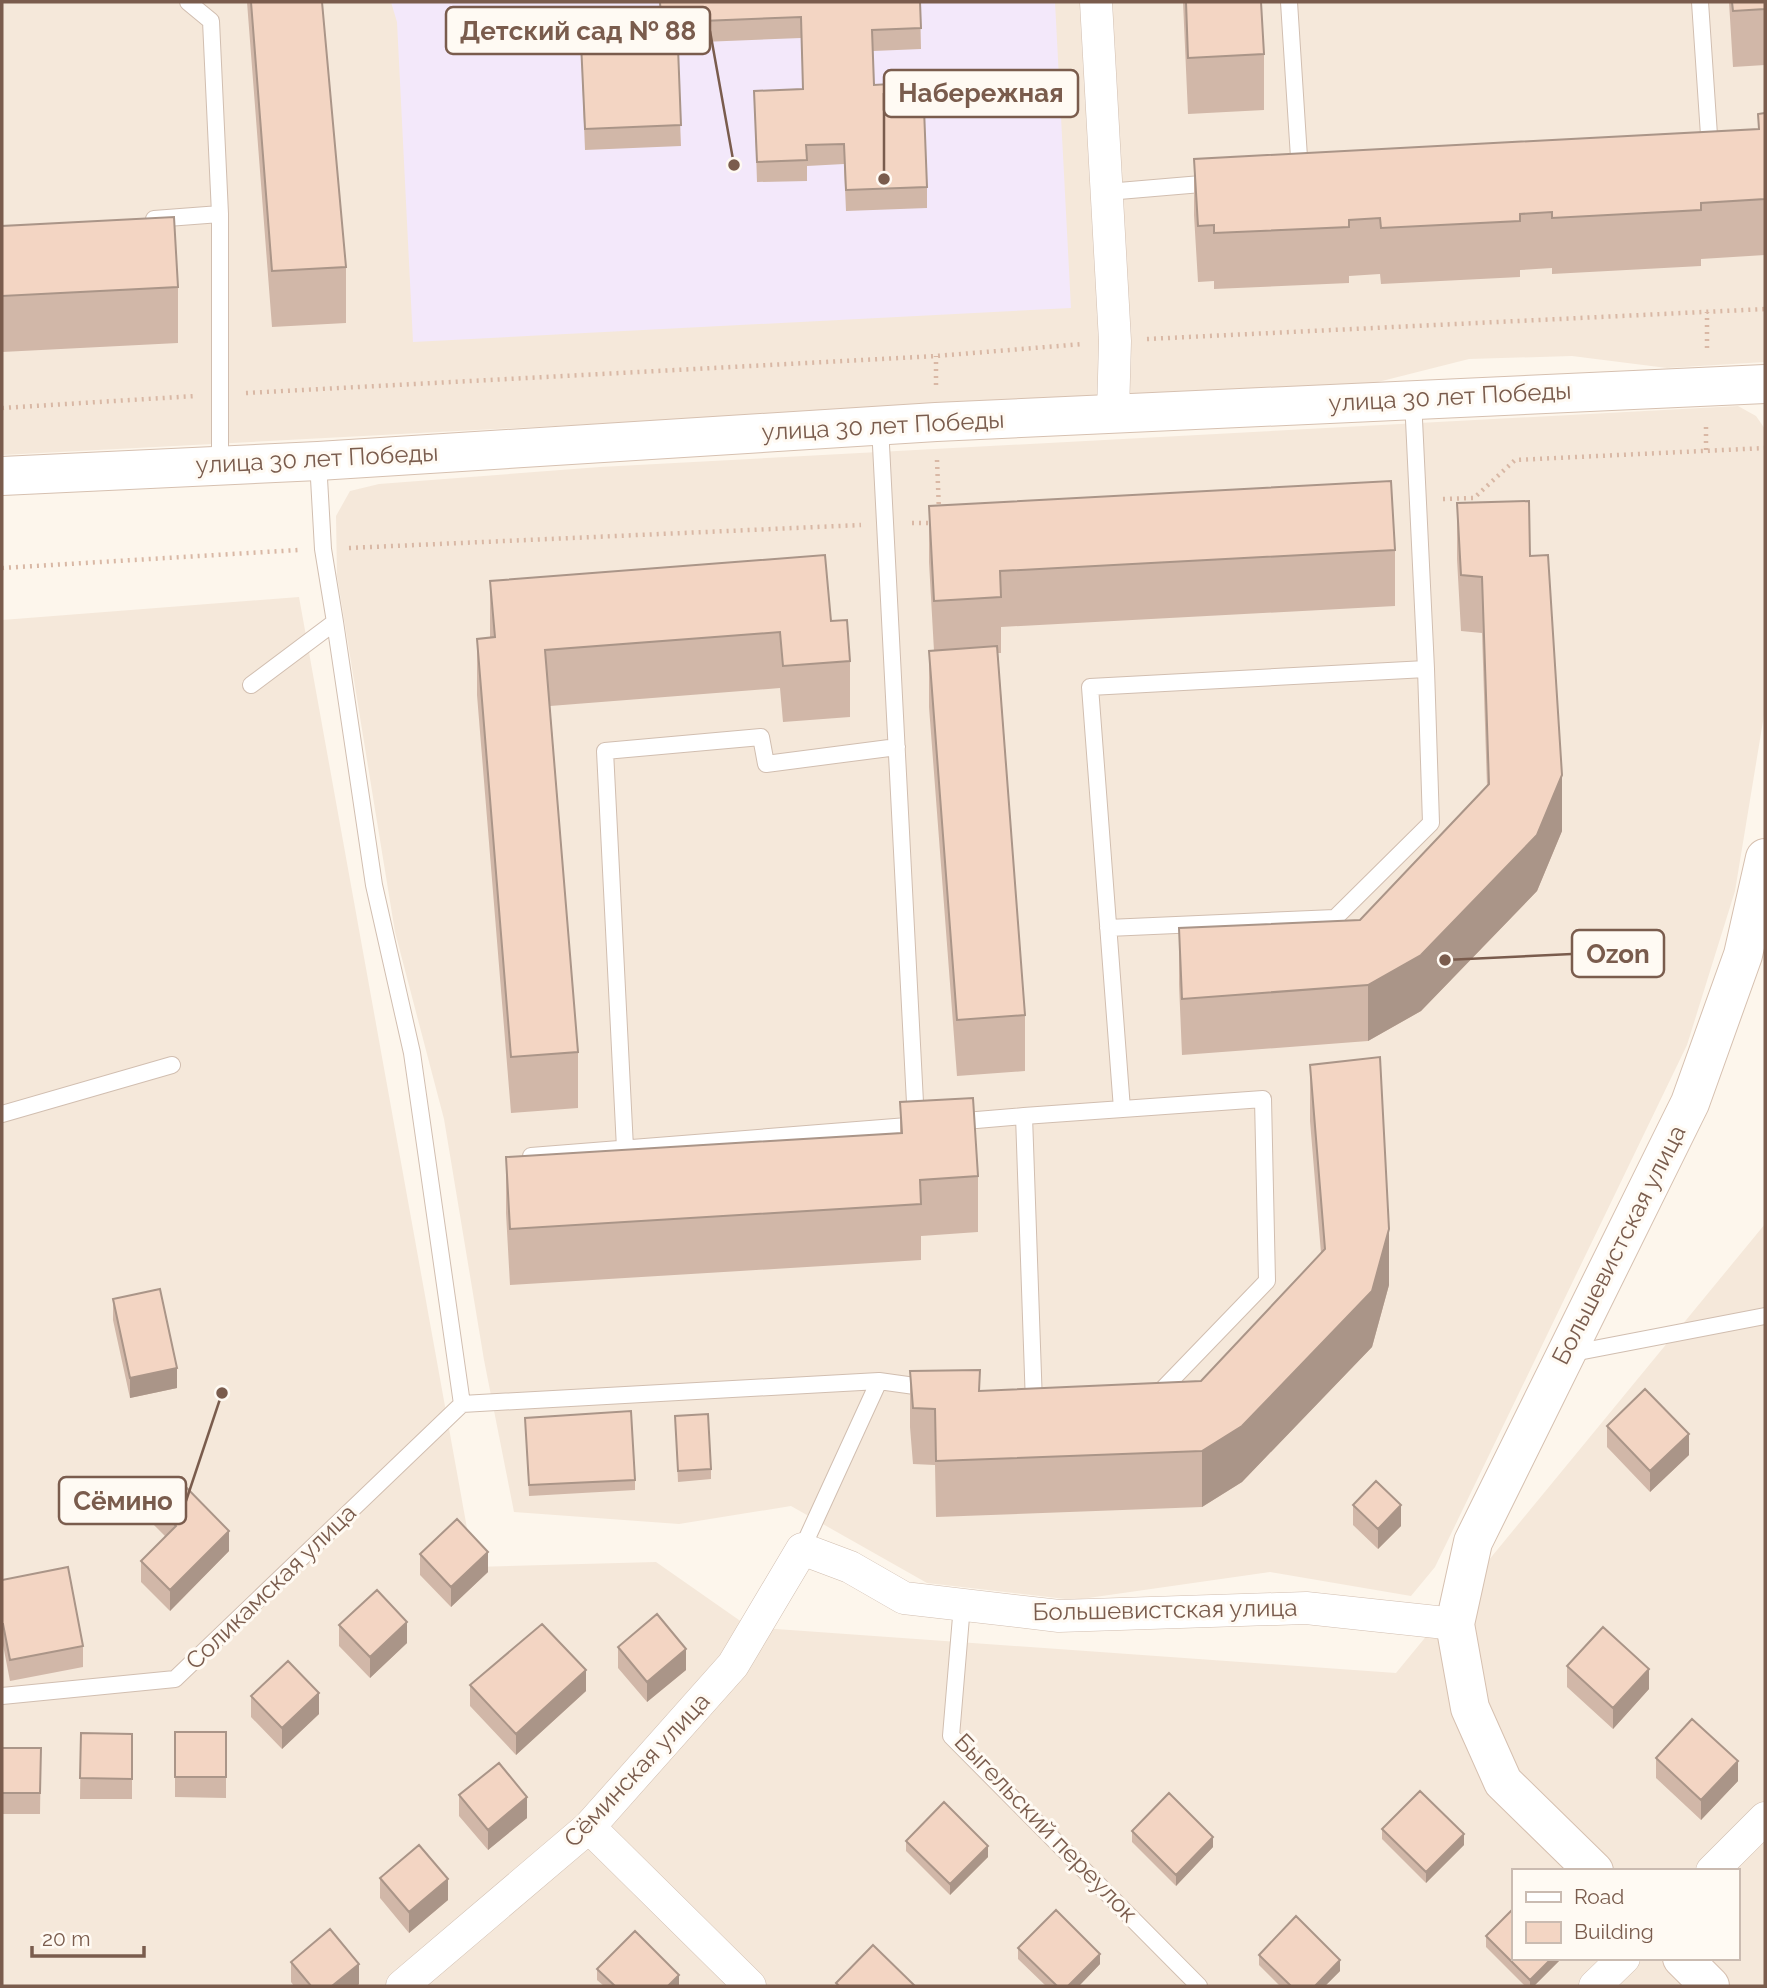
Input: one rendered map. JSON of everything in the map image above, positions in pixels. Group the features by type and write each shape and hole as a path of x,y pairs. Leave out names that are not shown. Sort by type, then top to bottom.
{"street":[{"path":"1096,2 1115,341 1113,413"},
{"name":"улица 30 лет Победы","path":"2,476 318,461 1113,413 1765,384"},
{"name":"Большевистская улица","path":"1592,1869 1503,1782 1470,1707 1455,1624 1473,1542 1562,1355 1690,1103 1743,954 1765,858"},
{"name":"Большевистская улица","path":"802,1549 850,1567 904,1598 962,1605 1059,1616 1306,1608 1455,1624"},
{"name":"Сёминская улица","path":"402,1986 589,1828 733,1665 802,1549"},
{"path":"1714,1869 1765,1818"},
{"path":"589,1828 750,1986"},
{"path":"1595,1986 1621,1960"},
{"path":"1684,1960 1710,1986"}],"lane":[{"path":"188,2 211,21 220,214 220,464"},
{"path":"1289,2 1300,176"},
{"path":"1700,2 1710,150"},
{"path":"1107,192 1231,181"},
{"path":"138,220 220,214"},
{"path":"1108,928 1335,918 1432,822 1413,398"},
{"path":"880,426 916,1125"},
{"path":"318,461 323,549 374,885 412,1053 462,1404 879,1381 944,1391"},
{"path":"251,684 335,622"},
{"path":"1122,1109 1090,687 1426,669"},
{"path":"625,1148 605,751 761,737 766,764 897,747"},
{"path":"2,1114 172,1065"},
{"path":"528,1156 1263,1098 1267,1281 1158,1395 1144,1396"},
{"path":"1024,1116 1034,1403"},
{"path":"1562,1355 1765,1316"},
{"path":"802,1549 879,1381"},
{"name":"Соликамская улица","path":"2,1696 175,1679 462,1404"},
{"name":"Быгельский переулок","path":"962,1605 951,1737 1199,1986"}],"path":[{"path":"2,408 936,356 1115,341 1765,309"},
{"path":"1474,498 1515,460 1765,448"},
{"path":"2,568 323,549"}],"shaded area":[{"path":"2,2 1765,2 1765,362 1667,368 1572,356 1469,359 1374,383 2,455"},
{"path":"391,2 1055,2 1071,308 413,342 397,22"},
{"path":"1738,406 1756,416 1765,429 1765,709 1735,891 1687,1045 1435,1567 1411,1596 1270,1572 1074,1600 927,1583 791,1506 679,1524 514,1512 484,1360 444,1119 395,932 337,576 336,516 350,491 379,484 600,467"},
{"path":"299,597 474,1567 656,1562 749,1627 1396,1673 1765,1224 1765,1986 2,1986 2,620"}],"building":[{"path":"251,2 322,2 346,267 272,271"},
{"path":"660,2 920,2 921,28 872,30 874,85 923,82 927,187 846,190 844,144 806,145 807,160 757,162 754,91 803,89 801,17 677,22 681,125 585,129 580,21 661,18"},
{"path":"1186,2 1261,2 1264,54 1188,58"},
{"path":"1732,2 1765,2 1765,9 1733,11"},
{"path":"1765,113 1765,199 1701,203 1701,210 1552,218 1552,212 1520,214 1520,221 1381,228 1380,218 1349,220 1349,227 1214,233 1214,225 1198,226 1194,159 1759,129 1758,114"},
{"path":"174,217 178,287 2,296 2,226"},
{"path":"1391,481 1395,550 1000,571 1001,597 934,601 929,506"},
{"path":"1529,501 1530,556 1548,555 1562,775 1537,835 1421,955 1368,985 1182,999 1179,928 1360,920 1489,784 1482,577 1461,575 1457,503"},
{"path":"825,555 831,621 847,620 850,661 783,666 780,632 545,650 578,1052 511,1057 477,639 495,637 490,581"},
{"path":"997,646 1025,1015 957,1020 929,651"},
{"path":"1380,1057 1389,1229 1372,1291 1242,1426 1202,1451 936,1461 935,1409 913,1408 910,1371 980,1370 979,1391 1201,1381 1325,1249 1310,1065"},
{"path":"973,1098 978,1176 920,1180 921,1204 510,1229 506,1157 902,1133 900,1102"},
{"path":"160,1289 177,1368 130,1378 113,1299"},
{"path":"1645,1389 1689,1434 1650,1471 1607,1426"},
{"path":"631,1411 635,1480 529,1485 525,1418"},
{"path":"708,1414 711,1469 678,1471 675,1416"},
{"path":"178,1479 229,1531 170,1590 141,1561 176,1526 153,1504"},
{"path":"1376,1481 1401,1505 1378,1529 1353,1505"},
{"path":"457,1519 488,1552 451,1587 420,1554"},
{"path":"68,1567 83,1646 10,1660 2,1624 2,1580"},
{"path":"377,1590 407,1622 370,1657 339,1625"},
{"path":"657,1614 686,1649 647,1682 618,1647"},
{"path":"542,1624 586,1670 516,1734 470,1685"},
{"path":"1603,1627 1649,1669 1613,1708 1567,1666"},
{"path":"288,1661 319,1693 282,1728 251,1696"},
{"path":"1692,1719 1738,1761 1701,1800 1656,1758"},
{"path":"175,1732 226,1732 226,1777 175,1777"},
{"path":"81,1733 132,1734 132,1779 80,1778"},
{"path":"2,1748 41,1748 40,1793 2,1793"},
{"path":"499,1763 527,1797 488,1830 459,1795"},
{"path":"1420,1791 1464,1834 1426,1872 1382,1829"},
{"path":"1169,1793 1213,1837 1176,1875 1132,1831"},
{"path":"944,1802 988,1846 950,1884 906,1841"},
{"path":"419,1845 448,1879 409,1912 380,1878"},
{"path":"1056,1910 1100,1954 1068,1986 1057,1986 1018,1948"},
{"path":"1512,1910 1512,1960 1550,1960 1530,1980 1486,1936"},
{"path":"1296,1916 1340,1960 1315,1986 1291,1986 1259,1955"},
{"path":"330,1929 359,1964 332,1986 311,1986 291,1962"},
{"path":"635,1931 679,1975 668,1986 615,1986 597,1969"},
{"path":"873,1945 915,1986 839,1986 836,1983"}],"place":[{"name":"Детский сад № 88","path":"734,165"},
{"name":"Набережная","path":"884,179"},
{"name":"Ozon","path":"1445,960"},
{"name":"Сёмино","path":"222,1393"}]}
